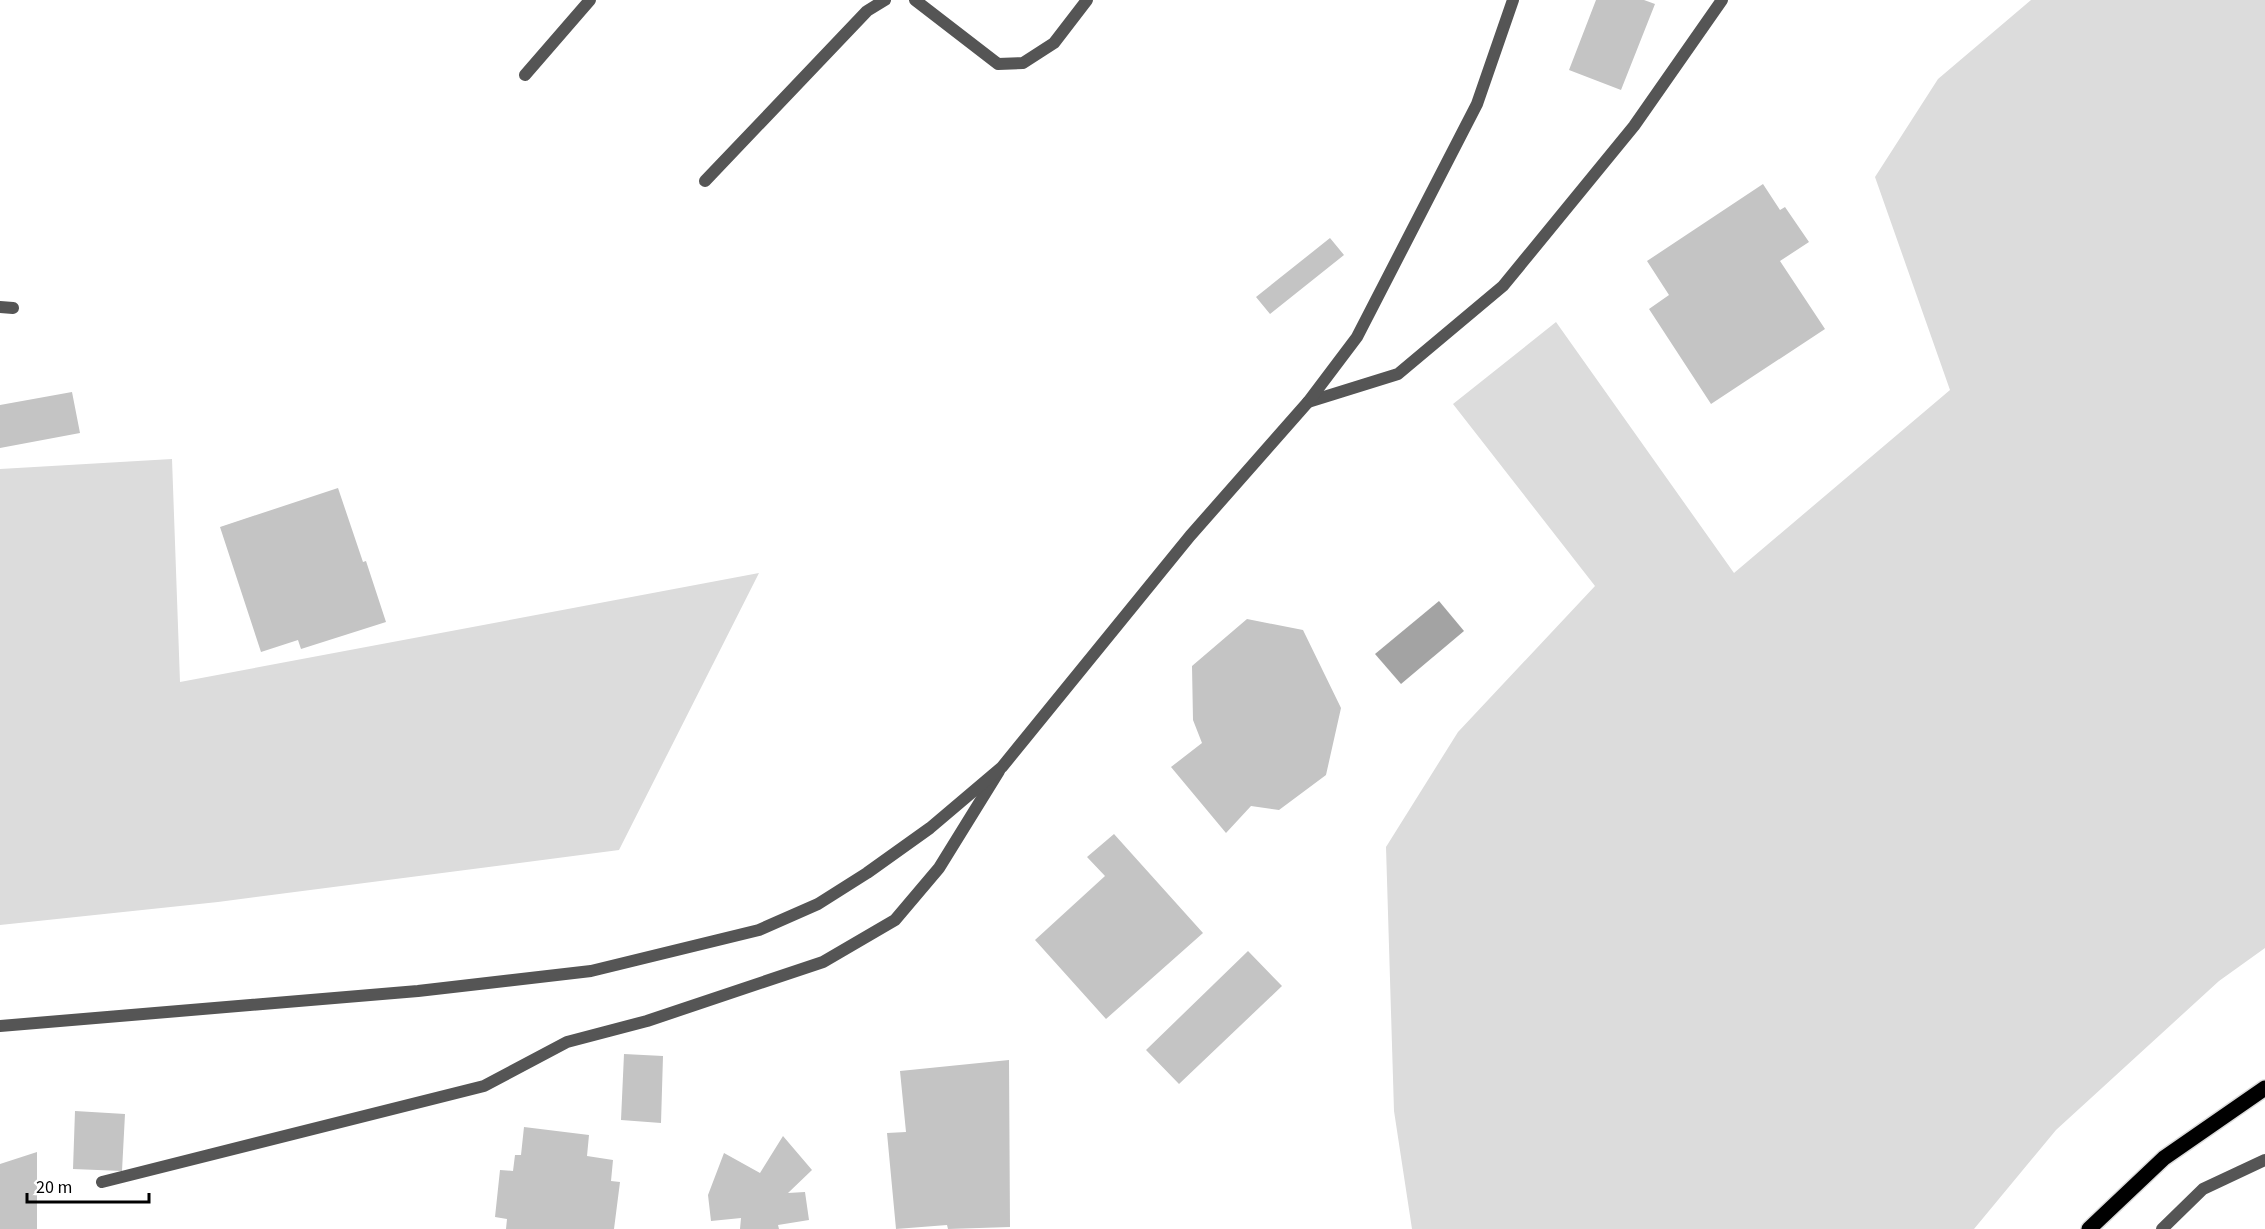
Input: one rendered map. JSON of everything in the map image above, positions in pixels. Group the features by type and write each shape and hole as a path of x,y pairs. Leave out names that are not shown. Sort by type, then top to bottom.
{"main road":[{"path":"2089,1229 2164,1158 2265,1088"}],"street":[{"path":"525,75 590,0"},
{"path":"705,181 867,11 885,0"},
{"path":"915,0 998,64 1023,63 1054,43 1087,0"},
{"path":"102,1182 484,1086 567,1042 647,1021 823,962 895,920 939,868 1002,767 1190,536 1308,402 1357,337 1477,104 1513,0"},
{"path":"1308,402 1398,374 1503,285 1634,126 1722,0"},
{"path":"0,307 13,308"},
{"path":"0,1026 418,991 591,971 759,930 818,904 867,873 930,828 1002,767"},
{"path":"2162,1229 2203,1190 2265,1160"}],"shaded area":[{"path":"2031,0 2265,0 2265,948 2219,981 2056,1130 1974,1229 1412,1229 1394,1111 1386,847 1458,732 1595,586 1453,404 1556,322 1734,573 1950,390 1875,177 1938,79"},
{"path":"172,459 180,682 759,573 619,850 218,902 0,925 0,469"},
{"path":"1439,601 1464,631 1401,684 1375,654"}],"building":[{"path":"1596,0 1644,0 1655,4 1621,90 1569,70"},
{"path":"1763,184 1780,210 1785,207 1809,242 1780,261 1825,329 1711,404 1649,309 1669,295 1647,261"},
{"path":"1330,238 1344,255 1270,314 1256,297"},
{"path":"72,392 80,433 0,448 0,405"},
{"path":"338,488 386,622 301,649 298,640 261,652 220,527"},
{"path":"1247,619 1303,630 1341,708 1326,775 1279,810 1251,806 1226,833 1171,767 1202,743 1193,720 1192,666"},
{"path":"1114,834 1203,933 1106,1019 1035,940 1105,876 1087,857"},
{"path":"1248,951 1282,986 1179,1084 1146,1050"},
{"path":"624,1054 663,1056 661,1123 621,1120"},
{"path":"1009,1060 1010,1227 948,1229 947,1225 896,1229 887,1133 906,1132 900,1071"},
{"path":"75,1111 125,1114 122,1171 73,1169"},
{"path":"524,1127 589,1135 587,1156 613,1160 611,1181 620,1182 614,1229 506,1229 507,1219 495,1217 500,1170 513,1171 515,1155 521,1155"},
{"path":"783,1136 812,1170 788,1193 805,1192 809,1220 778,1225 779,1229 740,1229 741,1218 711,1221 708,1195 724,1153 760,1173"},
{"path":"37,1152 37,1229 0,1229 0,1164"}]}
